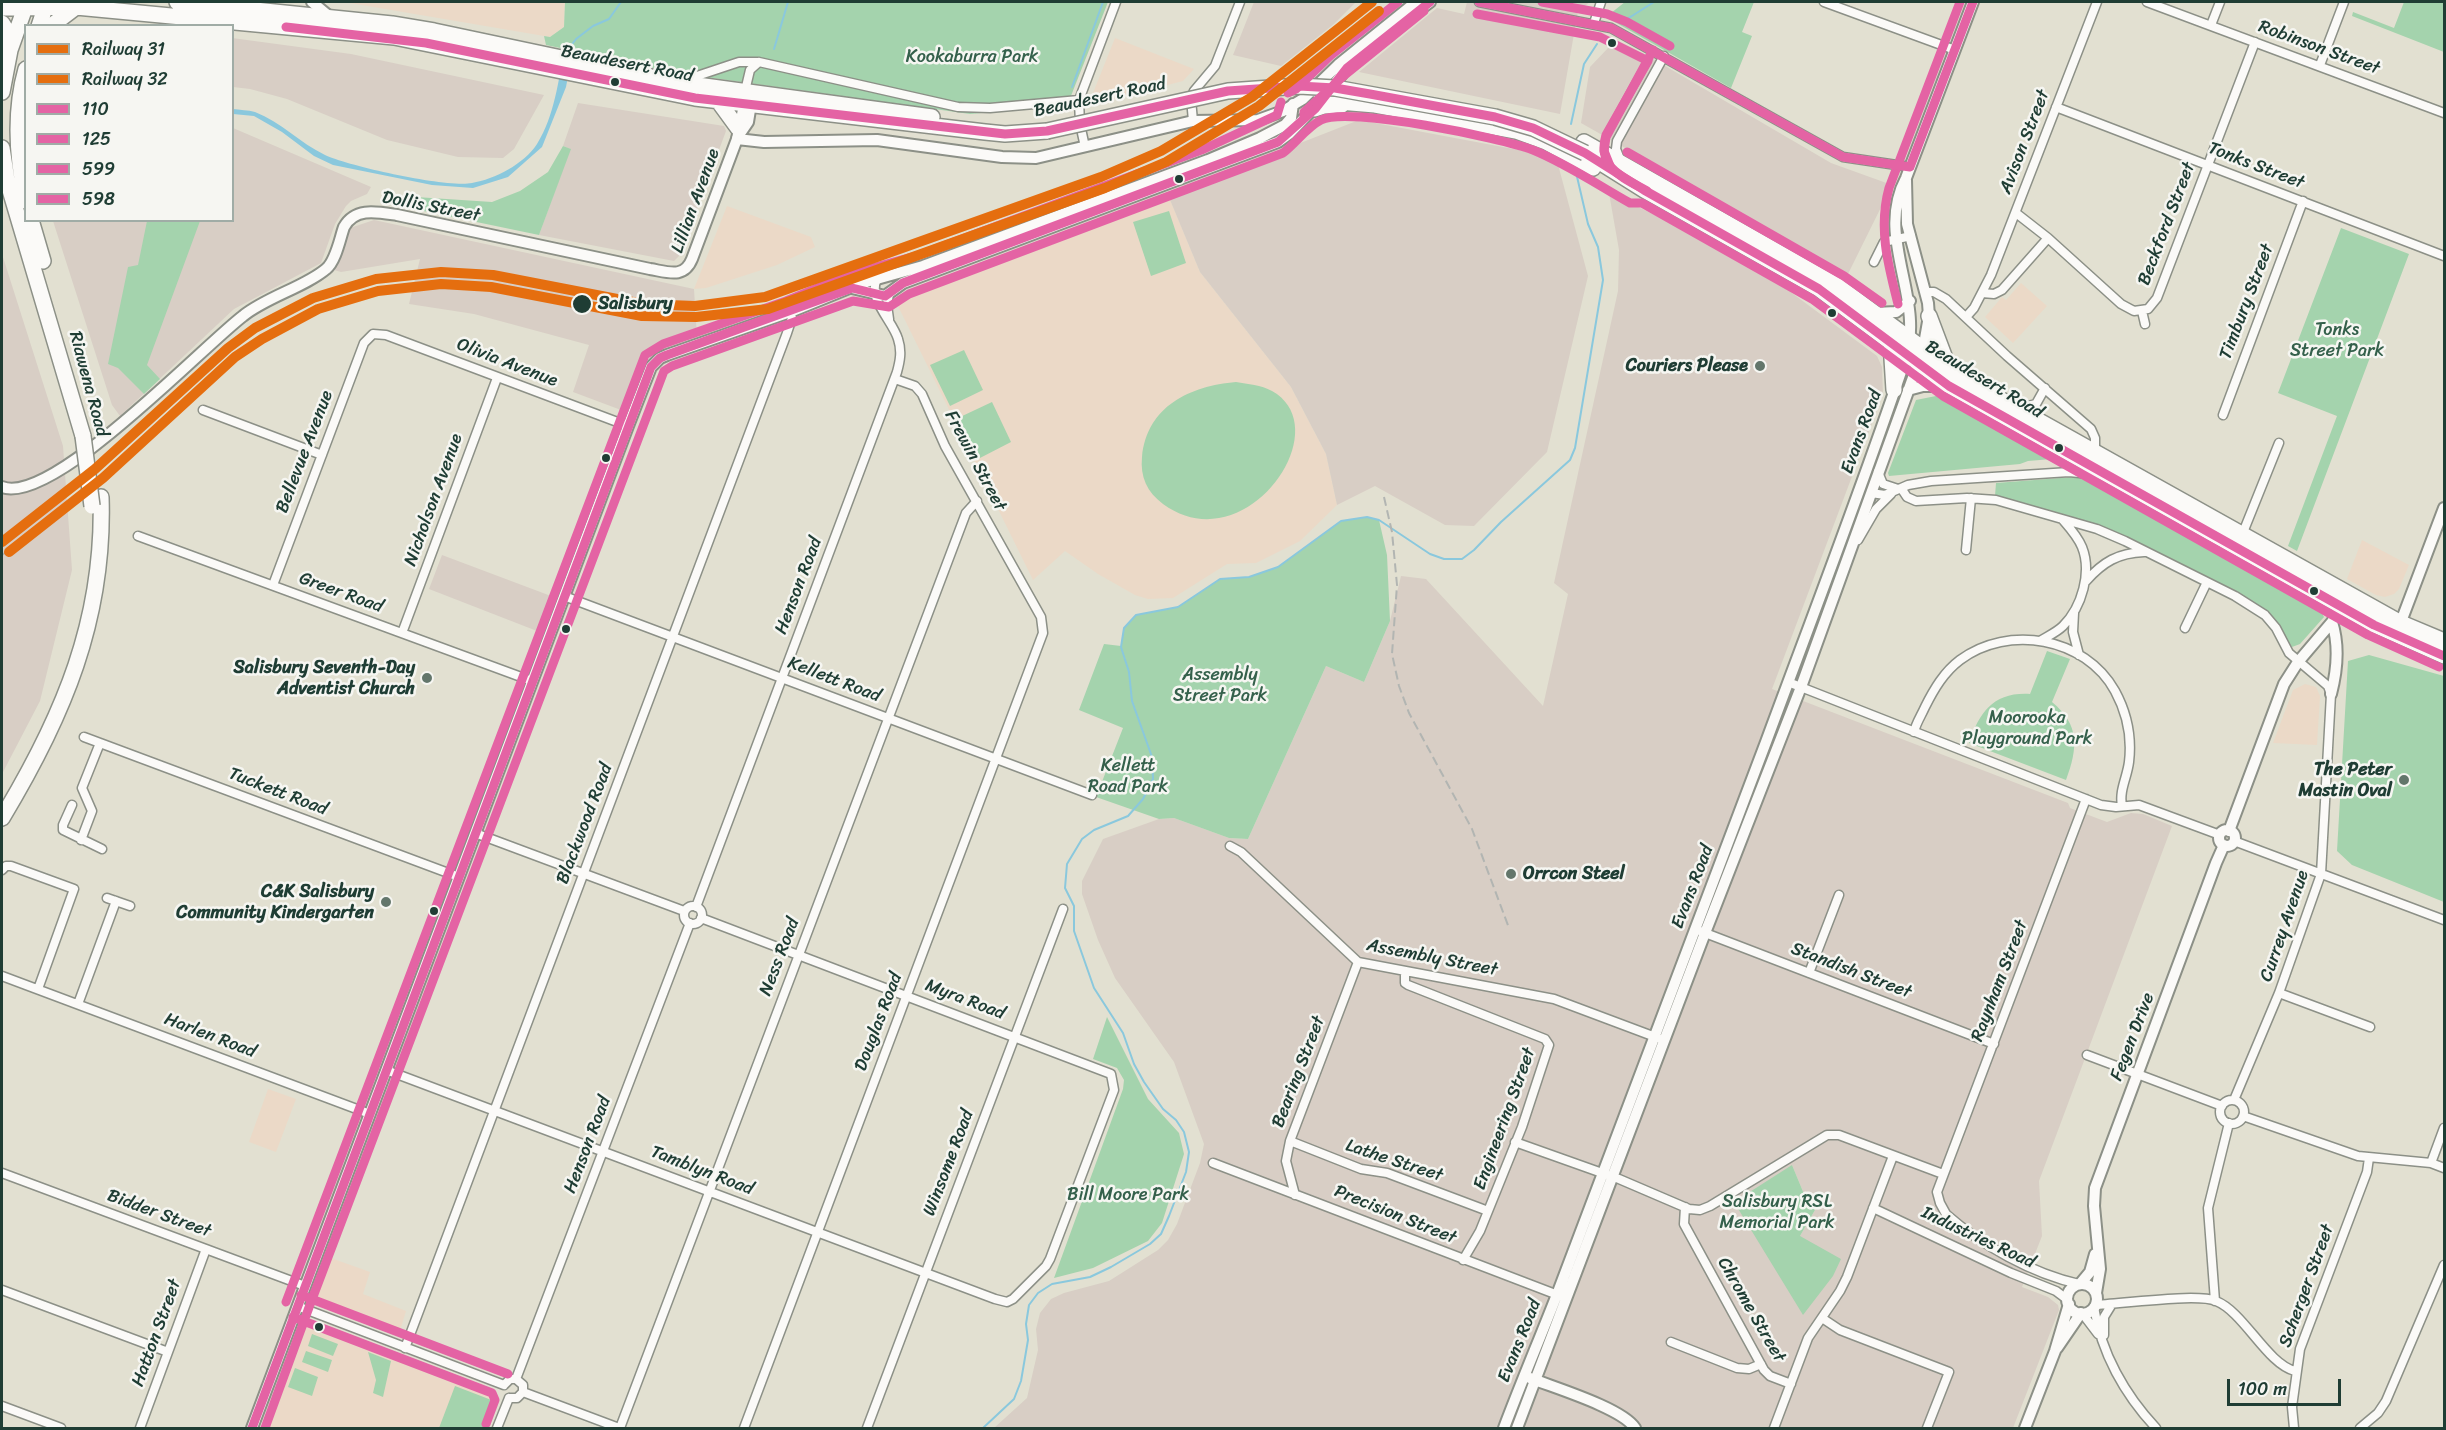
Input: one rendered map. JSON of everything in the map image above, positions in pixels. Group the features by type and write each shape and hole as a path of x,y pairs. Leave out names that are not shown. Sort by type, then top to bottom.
{"highway":[{"name":"Beaudesert Road","path":"177,2 434,30 548,62 719,102 748,99"},
{"name":"Beaudesert Road","path":"2,8 26,4 46,4 291,14 394,37 548,62"},
{"path":"2,92 10,50 26,4"},
{"path":"40,24 46,4"},
{"path":"54,24 76,7"},
{"path":"2,23 7,31 10,50"},
{"name":"Beaudesert Road","path":"583,70 675,82 748,99 980,124 1047,127 1229,82 1299,78 1369,84 1530,118 1621,162 1821,276 1875,313 1949,386 2112,477 2345,600 2445,656"},
{"path":"24,80 19,108 18,142 24,186"},
{"path":"1323,92 1347,104"},
{"path":"1323,92 1409,107 1413,112"},
{"path":"719,102 737,133"},
{"path":"1315,109 1347,104 1375,105 1516,132 1546,142 1635,192 1644,190"},
{"name":"Beaudesert Road","path":"1587,147 1644,190 1819,289 1891,343 1949,369 2242,535 2345,600"},
{"name":"Riawena Road","path":"2,148 7,180 87,432"},
{"name":"Riawena Road","path":"2,818 49,735 80,655 98,573 102,534 87,432 32,222"},
{"path":"1929,316 1949,369"},
{"path":"1891,343 1901,390"},
{"name":"Riawena Road","path":"2,799 36,740 69,661 86,593 96,502"},
{"name":"Beaudesert Road","path":"2398,629 2445,641"}],"street":[{"path":"312,2 331,18"},
{"path":"1085,147 1078,100 1116,2"},
{"path":"1192,121 1191,99 1194,91 1215,66 1240,2"},
{"path":"252,1428 628,426 654,363 668,355 789,312 859,284 923,266 1285,131 1315,109 1338,65 1416,2"},
{"path":"1258,120 1323,92 1357,58 1430,2"},
{"path":"1479,2 1594,23 1621,32 1843,157 1908,172"},
{"path":"1594,23 1601,2"},
{"path":"1824,2 1955,50"},
{"path":"1915,352 1910,301 1895,239 1894,213 1898,192 1908,172 1973,2"},
{"name":"Avison Street","path":"1966,317 1982,293 2016,213 2097,2"},
{"name":"Robinson Street","path":"2147,2 2445,113"},
{"path":"2211,25 2220,2"},
{"path":"2320,65 2344,2"},
{"name":"Beckford Street","path":"2016,213 2048,238 2121,304 2134,311 2148,309 2157,298 2255,42"},
{"path":"1621,162 1616,149 1617,141 1664,56"},
{"name":"Beaudesert Road","path":"675,82 740,62 759,62 958,107 990,108 1078,100"},
{"path":"748,99 750,70 759,62"},
{"name":"Lillian Avenue","path":"683,272 689,267 748,99"},
{"path":"889,320 887,305 889,294 903,283 1278,142 1291,118 1293,104"},
{"name":"Tonks Street","path":"2056,107 2445,256"},
{"path":"737,133 764,142 878,140 1020,158 1053,155 1192,121 1258,120 1285,131"},
{"path":"1587,147 1607,146 1617,141"},
{"path":"1908,172 1905,210 1926,292 1929,316 1915,352"},
{"name":"Timbury Street","path":"2223,416 2303,201"},
{"name":"Dollis Street","path":"2,487 20,487 54,474 74,462 115,429 245,314 328,268 344,227 357,214 376,212 397,215 650,269 673,273 683,272"},
{"path":"1874,262 1882,244 1911,236"},
{"path":"1982,293 1994,294 2002,290 2048,238"},
{"path":"877,279 874,285 876,294 898,337 901,354 895,379"},
{"path":"852,288 876,294 889,294"},
{"name":"Beaudesert Road","path":"1926,292 1940,295 2093,432 2095,452"},
{"path":"1875,313 1896,312 1910,301"},
{"name":"Beckford Street","path":"2142,311 2145,324"},
{"name":"Blackwood Road","path":"405,1347 787,333 792,318 789,312"},
{"name":"Olivia Avenue","path":"373,334 386,335 628,426"},
{"name":"Bellevue Avenue","path":"273,585 364,343 373,334"},
{"name":"Evans Road","path":"1517,1428 1536,1381 1561,1297 1700,931 1859,489 1915,352"},
{"name":"Nicholson Avenue","path":"402,633 497,378"},
{"name":"Frewin Street","path":"895,379 915,386 922,394 945,446 1041,617 1044,628"},
{"name":"Henson Road","path":"696,907 895,379"},
{"path":"1901,390 1923,386 1949,386"},
{"path":"2017,408 2036,404 2045,388"},
{"name":"Evans Road","path":"1700,931 1802,687 1871,493 1901,390"},
{"path":"203,411 322,455"},
{"path":"2242,535 2279,443"},
{"path":"1849,556 1874,513 1897,489 1883,484 1878,471"},
{"name":"Beaudesert Road","path":"1871,493 1882,495 1924,482 2072,472 2112,477"},
{"path":"1859,489 1871,493"},
{"name":"Beaudesert Road","path":"1897,489 1916,501 1971,498 1996,500 2106,532 2250,604 2265,615 2276,628 2289,653 2298,662"},
{"path":"1966,550 1971,498"},
{"name":"Ness Road","path":"620,1428 966,513 977,501"},
{"path":"2398,629 2445,508"},
{"path":"2063,520 2082,547 2085,562 2085,582 2074,612 2073,632 2079,655"},
{"name":"Greer Road","path":"138,536 532,681"},
{"path":"2085,582 2110,560 2122,555 2146,552"},
{"path":"2185,628 2207,582"},
{"name":"Kellett Road","path":"564,596 1092,795"},
{"name":"Fegen Drive","path":"2096,1293 2100,1269 2095,1188 2136,1074 2227,838 2277,698 2298,662 2332,622 2345,600"},
{"path":"2040,641 2062,627 2074,612"},
{"path":"2331,694 2334,682 2336,637 2332,622"},
{"name":"Douglas Road","path":"744,1428 1044,628"},
{"path":"1914,732 1937,685 1959,660 1980,648 2002,642 2025,639 2040,641 2079,655 2097,669 2118,698 2127,721 2129,762 2120,792 2122,806"},
{"path":"2298,662 2320,678 2328,686 2331,694"},
{"path":"1788,682 2086,799 2108,806 2145,807 2445,920"},
{"name":"Currey Avenue","path":"2235,1100 2278,993 2321,874 2331,694"},
{"name":"Tuckett Road","path":"84,737 459,877"},
{"path":"81,840 92,811 84,794 83,783 100,743"},
{"name":"Raynham Street","path":"1942,1174 1994,1044 2086,799"},
{"path":"72,805 63,825 63,831 102,849"},
{"path":"475,833 684,911"},
{"name":"Assembly Street","path":"1230,846 1241,852 1358,962 1554,999 1659,1039"},
{"path":"2,870 6,866 11,866 74,889 38,989"},
{"path":"1809,973 1839,895"},
{"path":"107,898 130,906"},
{"path":"78,1004 116,901"},
{"path":"689,906 696,907 701,911 701,918 695,923 690,923 685,920 684,911 689,906"},
{"name":"Winsome Road","path":"867,1428 1062,909"},
{"name":"Myra Road","path":"701,918 1106,1071 1114,1079 1114,1090 1050,1259 1040,1273 1007,1302"},
{"name":"Henson Road","path":"516,1379 690,923"},
{"name":"Standish Street","path":"1700,931 1994,1044"},
{"name":"Bearing Street","path":"1295,1195 1286,1161 1290,1141 1358,962"},
{"name":"Engineering Street","path":"1405,971 1405,983 1408,985 1548,1041 1549,1049 1515,1142 1480,1232 1463,1260"},
{"name":"Harlen Road","path":"2,976 370,1114"},
{"path":"2278,993 2370,1027"},
{"path":"2087,1055 2222,1106"},
{"name":"Tamblyn Road","path":"386,1070 1007,1302"},
{"path":"2235,1100 2244,1108 2243,1116 2237,1123 2229,1124 2221,1117 2222,1106 2226,1101 2235,1100"},
{"path":"2243,1116 2346,1153 2369,1158 2431,1163 2445,1168"},
{"path":"2216,1301 2208,1208 2229,1124"},
{"path":"2431,1163 2445,1128"},
{"path":"1515,1142 1607,1175 1694,1210 1704,1209 1827,1135 1839,1135 1942,1174"},
{"name":"Lathe Street","path":"1290,1141 1361,1169 1387,1173 1488,1211"},
{"path":"1774,1428 1808,1338 1847,1277 1893,1156"},
{"name":"Scherger Street","path":"2294,1428 2291,1417 2295,1371 2300,1349 2367,1172 2369,1158"},
{"name":"Precision Street","path":"1213,1162 1561,1297"},
{"name":"Bidder Street","path":"2,1173 304,1286"},
{"name":"Industries Road","path":"1942,1174 1937,1195 1946,1214 2017,1262 2055,1278 2079,1284"},
{"name":"Chrome Street","path":"1684,1207 1684,1224 1761,1364 1770,1376 1791,1384"},
{"name":"Industries Road","path":"1873,1208 2019,1277 2056,1291 2068,1302"},
{"name":"Fegen Drive","path":"2079,1284 2090,1272 2097,1245"},
{"name":"Hatton Street","path":"140,1428 206,1249"},
{"path":"2360,1428 2378,1413 2386,1401 2445,1265"},
{"path":"2025,1428 2055,1351 2070,1290 2079,1284 2089,1285 2096,1293 2095,1306 2103,1342"},
{"path":"2,1290 168,1352"},
{"name":"Evans Road","path":"1504,1428 1524,1376 1561,1297"},
{"path":"2055,1351 2082,1313 2095,1306 2195,1299 2216,1301 2230,1311 2283,1365 2295,1371"},
{"path":"2068,1302 2073,1310 2082,1313 2103,1342 2127,1395 2156,1428"},
{"path":"2103,1342 2104,1317 2112,1304"},
{"path":"297,1306 504,1385"},
{"path":"1822,1318 1840,1330 1949,1372 1927,1428"},
{"path":"1671,1342 1737,1368 1749,1369 1761,1364"},
{"path":"1524,1376 1616,1412 1629,1420 1635,1428"},
{"path":"510,1379 516,1379 523,1385 523,1392 518,1398 509,1398 504,1391 504,1385 510,1379"},
{"path":"523,1392 620,1428"},
{"path":"497,1428 509,1398"},
{"path":"2,1406 61,1428"}],"shaded area":[{"path":"344,2 565,2 564,27 550,37"},
{"path":"1254,2 1356,2 1334,24 1281,66 1233,55"},
{"path":"1467,2 1590,2 1578,11 1560,114 1359,72 1437,8 1464,14"},
{"path":"234,38 351,54 544,95 514,149 503,158 458,157 387,140 287,99 234,87"},
{"path":"1115,38 1194,69 1183,81 1110,100 1093,93"},
{"path":"1608,48 1643,53 1831,163 1892,185 1848,274 1581,123 1590,67"},
{"path":"578,103 724,126 726,131 680,255 674,261 539,235 570,149 563,146"},
{"path":"1359,120 1556,157 1588,276 1547,452 1474,526 1445,525 1375,486 1337,505 1326,454 1291,387 1200,272 1168,195"},
{"path":"234,128 371,187 367,194 351,201 346,206 335,224 321,263 234,309 120,416 112,405 53,222 234,222"},
{"path":"1609,193 1686,230 1777,282 1877,356 1882,367 1883,394 1772,689 2068,803 2070,808 2107,822 2131,813 2143,814 2172,826 2039,1181 2042,1236 2022,1287 2048,1297 2058,1305 2059,1310 2013,1428 994,1428 1027,1398 1038,1350 1036,1329 1040,1313 1051,1299 1064,1293 1109,1281 1158,1250 1168,1240 1177,1224 1200,1163 1204,1144 1174,1062 1115,978 1098,940 1082,894 1082,881 1103,839 1159,819 1174,818 1229,838 1248,839 1326,666 1364,682 1390,621 1401,576 1426,579 1543,706 1568,594 1554,583 1618,291 1619,250","holes":["1792,1165 1809,1206 1815,1210 1800,1236"]},
{"path":"1168,195 1200,272 1291,387 1326,454 1337,505 1300,541 1256,563 1227,564 1173,598 1148,599 1135,595 1098,574 1065,551 1033,580 898,306 903,295"},
{"path":"727,206 811,237 815,247 777,265 706,288 694,289"},
{"path":"374,220 694,289 697,337 645,350 621,410 573,392 589,345 474,314 409,304 420,259 341,272 334,270 350,228"},
{"path":"2,254 63,446 72,570 40,701 2,774"},
{"path":"2021,283 2047,306 2013,343 1985,317 2002,297 2006,300"},
{"path":"2362,540 2409,565 2399,589 2394,594 2385,597 2376,595 2347,579"},
{"path":"442,555 551,596 537,631 429,589"},
{"path":"2305,684 2316,687 2320,696 2317,745 2273,743 2293,690"},
{"path":"268,1089 296,1099 276,1152 249,1142"},
{"path":"328,1257 370,1272 363,1294 406,1311 400,1331 391,1332 317,1304 312,1297"},
{"path":"304,1325 493,1393 496,1400 485,1428 264,1428"}],"green space":[{"name":"Kookaburra Park","path":"565,2 1108,2 1067,106 970,114 677,73 546,45 544,36 550,37 564,27"},
{"path":"1625,2 1754,2 1742,32 1752,36 1731,88 1606,17"},
{"path":"2404,2 2444,2 2444,52 2352,16 2353,12 2394,28"},
{"path":"563,146 571,149 539,235 414,209 416,197 492,202 520,191 548,172"},
{"path":"1169,211 1186,263 1151,276 1133,222"},
{"path":"147,222 200,222 147,365 160,379 144,394 118,368 108,364 128,267 138,265"},
{"name":"Tonks Street Park","path":"2341,228 2409,254 2297,551 2288,546 2337,416 2278,393"},
{"path":"964,350 983,390 950,406 930,365"},
{"path":"1236,382 1272,391 1290,409 1295,433 1289,459 1274,484 1251,505 1224,517 1194,518 1163,504 1149,489 1142,464 1146,439 1152,424 1174,402 1203,388"},
{"path":"1946,394 2052,459 1889,476 1888,473 1916,400"},
{"path":"992,402 1011,442 978,459 958,418"},
{"path":"2086,476 2131,495 2321,611 2324,617 2300,644 2292,647 2267,612 2232,590 2104,528 1995,496 1996,483"},
{"name":"Assembly Street Park","path":"1367,517 1379,520 1387,555 1390,621 1364,682 1326,666 1248,839 1229,838 1174,818 1159,819 1096,797 1123,728 1079,710 1104,644 1121,646 1124,628 1136,615 1178,607 1220,579 1249,577 1278,567 1341,521"},
{"name":"Moorooka Playground Park","path":"2047,651 2070,659 2052,702 2068,719 2074,738 2073,758 2066,780 1969,743 1978,722 1990,706 2007,696 2030,694"},
{"path":"2369,655 2444,676 2444,902 2352,865 2337,851 2348,661"},
{"name":"Bill Moore Park","path":"1107,1017 1148,1099 1179,1133 1184,1154 1162,1223 1148,1241 1093,1268 1054,1278 1123,1089 1124,1080 1117,1068 1093,1059"},
{"name":"Salisbury RSL Memorial Park","path":"1792,1165 1809,1206 1815,1210 1800,1236 1841,1259 1833,1276 1803,1315 1734,1202"},
{"path":"312,1334 338,1344 333,1356 308,1346"},
{"path":"306,1351 332,1360 328,1372 302,1362"},
{"path":"368,1352 391,1361 383,1397 373,1393 376,1380"},
{"path":"295,1368 318,1377 312,1396 288,1387"},
{"path":"455,1386 494,1401 483,1428 439,1428"}],"water":[{"path":"565,48 573,50 566,87 542,147 508,177 473,188 432,185 333,165 314,156 282,132 254,116 234,114 234,109 252,111 264,116 316,150 337,160 421,179 459,184 472,183 508,170 525,158 543,133 558,85"}],"waterway":[{"path":"570,47 576,39 593,26 609,19 621,2"},
{"path":"774,49 788,2"},
{"path":"1072,87 1103,2"},
{"path":"1624,21 1654,2"},
{"path":"1571,124 1584,64 1597,44"},
{"path":"983,1428 1014,1399 1021,1381 1028,1340 1026,1324 1029,1305 1038,1293 1052,1284 1090,1277 1150,1244 1161,1234 1186,1172 1189,1152 1184,1132 1176,1120 1163,1109 1144,1082 1134,1064 1123,1033 1094,988 1074,931 1074,906 1065,888 1067,864 1082,839 1094,830 1128,816 1143,799 1153,779 1152,757 1132,701 1129,672 1121,647 1124,628 1136,615 1178,607 1220,579 1249,577 1278,567 1341,521 1367,517 1379,520 1430,554 1444,559 1462,559 1570,460 1575,448 1603,280 1598,247 1588,224 1575,168"}],"railway":[{"path":"2,555 42,526 94,481"},
{"path":"1384,497 1392,532 1397,585 1392,654 1399,686 1409,713 1472,829 1509,928"}],"rail line":[{"name":"31","path":"2,542 95,469 228,348 255,328 313,298 376,279 441,272 493,275 643,304 695,306 765,297 1101,177 1161,151 1252,97 1372,2"},
{"name":"32","path":"9,552 103,478 235,357 262,339 318,309 378,291 441,284 491,287 642,316 696,317 768,309 1105,188 1166,162 1259,106 1379,11"}],"transit line":[{"name":"599","path":"1288,93 1296,89 1330,56 1398,2"},
{"name":"598","path":"252,1428 651,367 667,355 852,288 885,296 903,283 1278,142 1315,109 1347,68 1430,2"},
{"name":"598","path":"1479,2 1611,28 1843,157 1910,167"},
{"name":"599","path":"1542,2 1607,14 1627,22 1670,46"},
{"name":"599","path":"1898,304 1884,232 1889,188 1960,2"},
{"name":"598","path":"1910,167 1973,2"},
{"name":"125","path":"1304,117 1304,112 1346,74 1424,11"},
{"name":"125","path":"1477,14 1600,37 1648,61 1606,135 1604,146 1605,156 1614,170 1647,191"},
{"name":"110","path":"286,27 426,43 695,98 1005,134 1047,131 1228,91 1299,86 1335,88 1370,94 1495,117 1533,128 1585,153 1644,190 1819,289 1949,386 2374,625 2444,656"},
{"name":"599","path":"1610,166 1604,151 1606,137 1653,50"},
{"name":"599","path":"286,1302 645,355 663,344 786,301 854,273 919,255 1204,149 1277,115 1281,102"},
{"name":"125","path":"308,1310 664,371 672,366 853,301 889,307 909,294 1283,153 1321,120 1361,117 1426,125 1491,138 1546,156 1630,203 1642,203 1812,299 1943,396 2368,635 2439,667"},
{"name":"599","path":"1627,152 1844,276 1882,303"},
{"name":"125","path":"265,1428 315,1291"},
{"name":"599","path":"301,1295 508,1374"},
{"name":"125","path":"293,1317 492,1393 495,1400 486,1424"}],"place":[{"name":"Salisbury","path":"582,304"},
{"name":"Couriers Please","path":"1760,366"},
{"name":"Salisbury Seventh-Day Adventist Church","path":"427,678"},
{"name":"The Peter Mastin Oval","path":"2404,780"},
{"name":"Orrcon Steel","path":"1511,874"},
{"name":"C&K Salisbury Community Kindergarten","path":"386,902"}],"park label":[{"name":"Kellett Road Park","path":"1128,776"}]}
